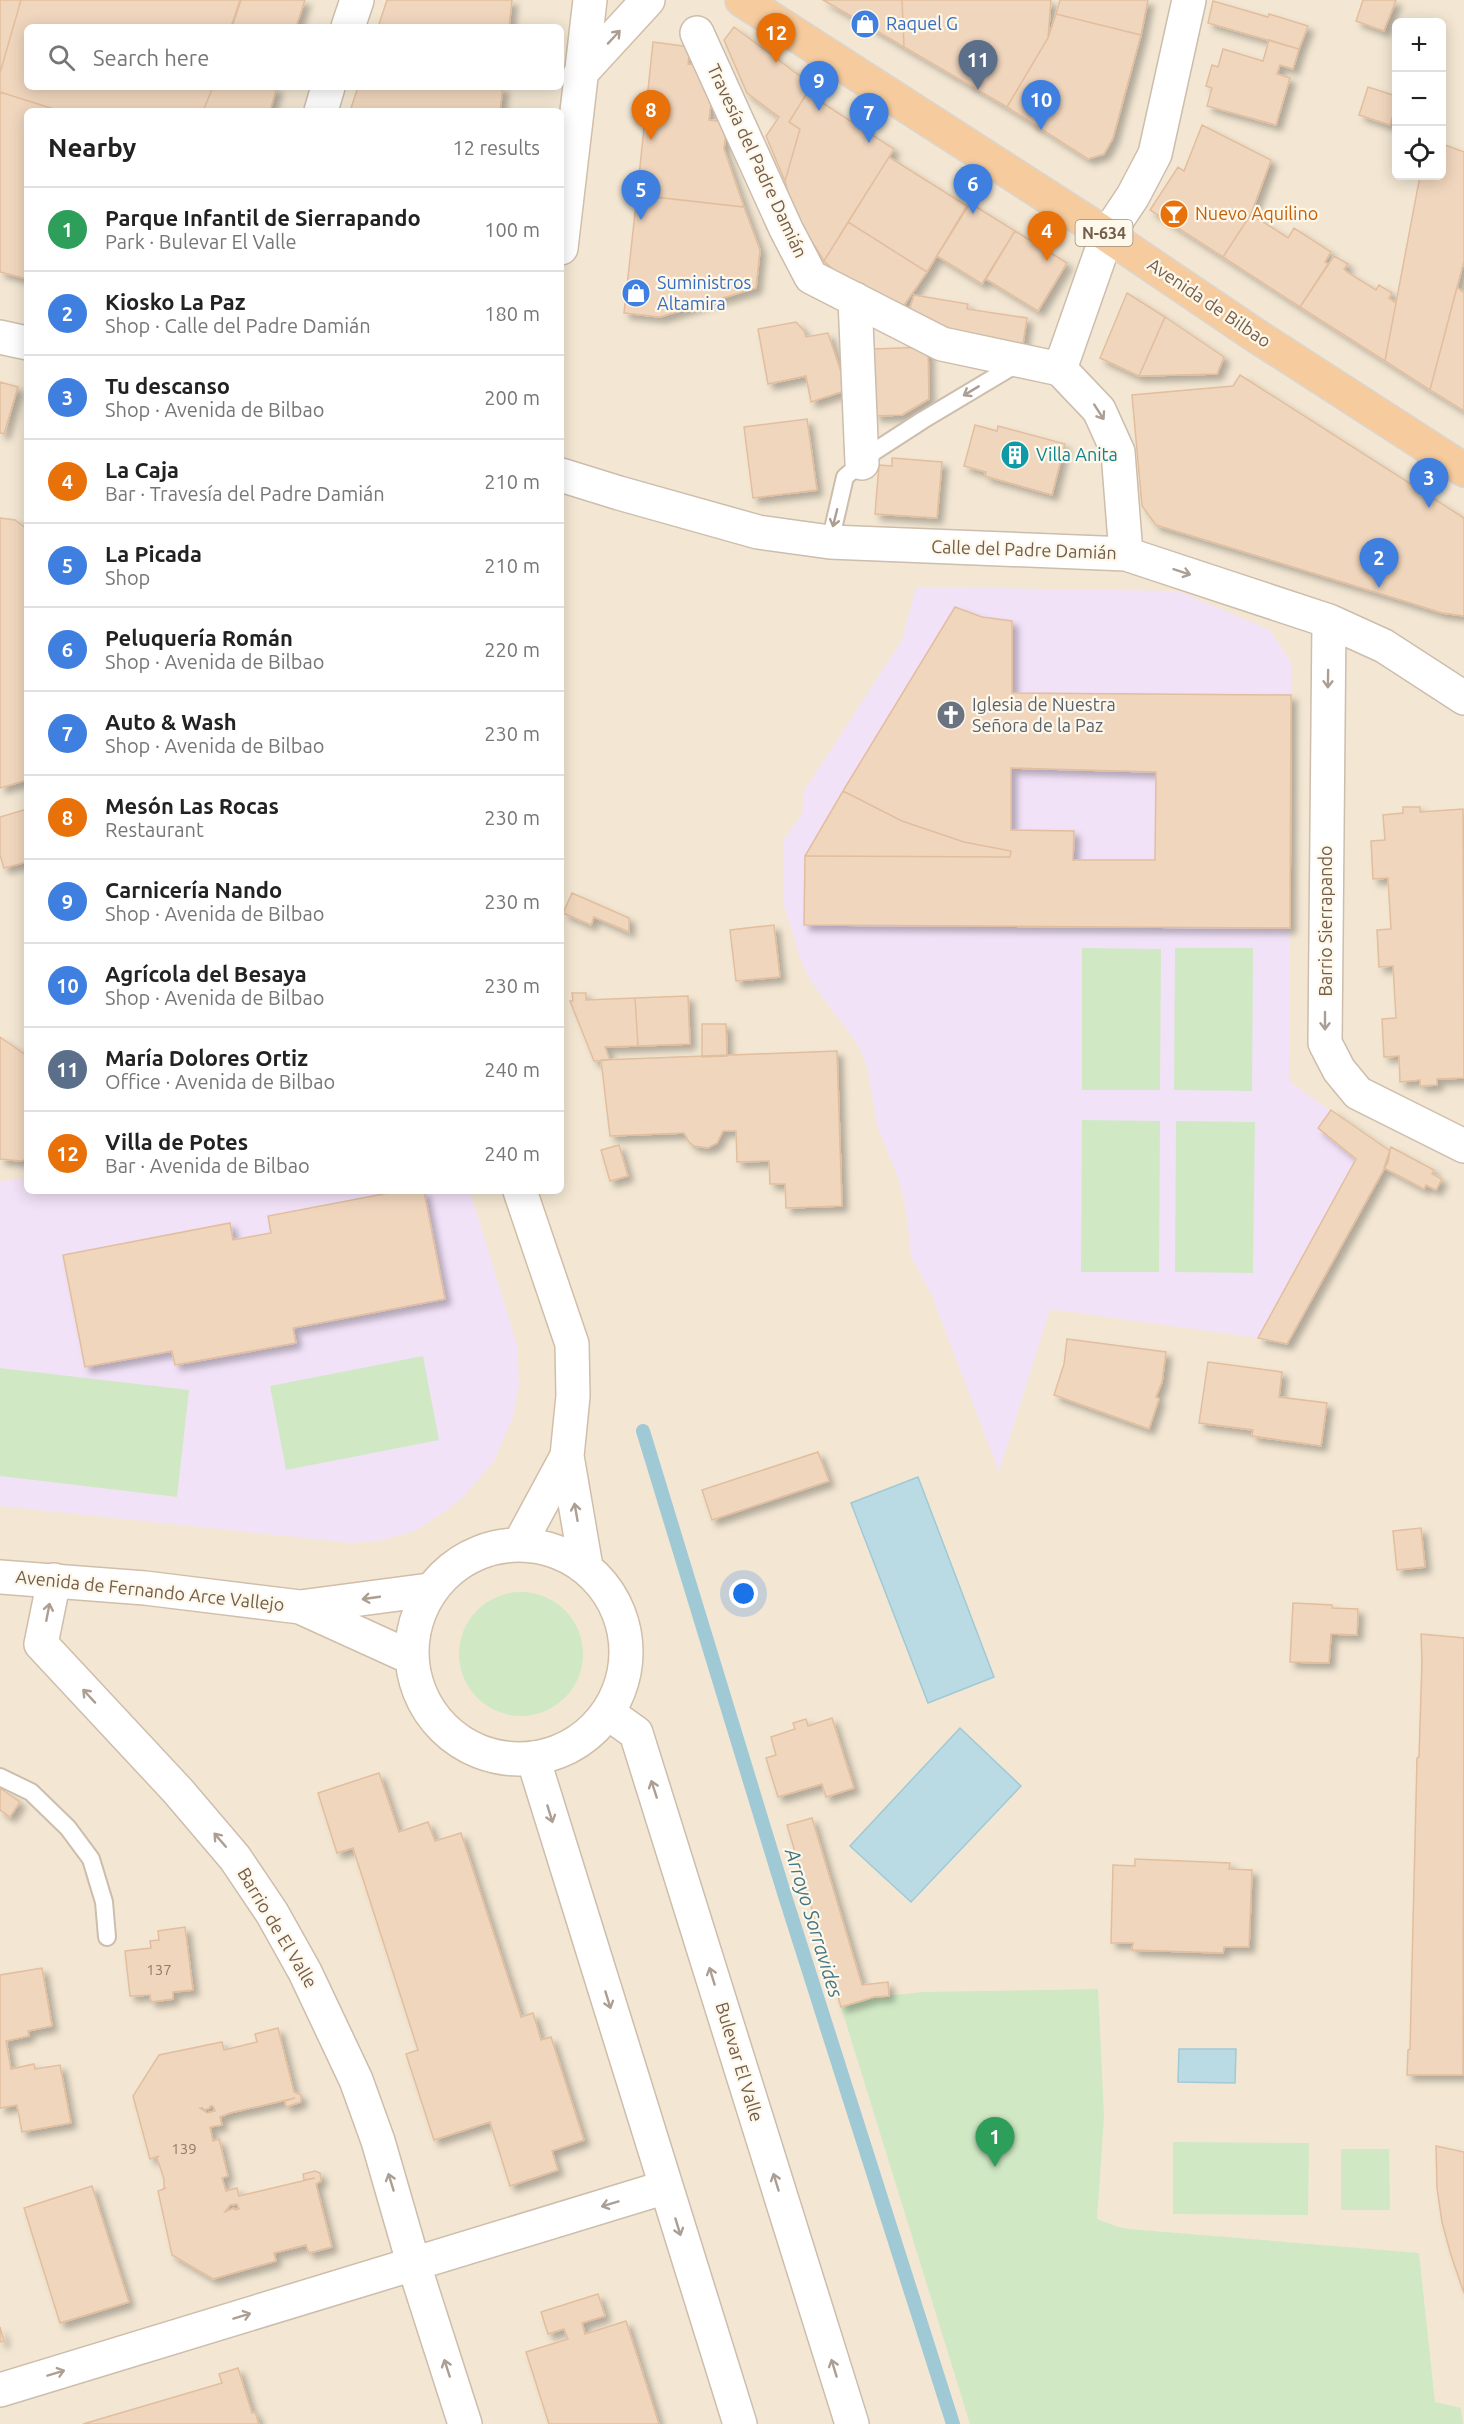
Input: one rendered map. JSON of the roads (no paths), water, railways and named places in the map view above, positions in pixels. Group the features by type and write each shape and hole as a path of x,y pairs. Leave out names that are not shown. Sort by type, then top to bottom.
{"highway":[{"name":"Avenida de Bilbao","path":"742,0 1107,235 1255,335 1464,470"}],"street":[{"path":"349,24 357,0"},
{"path":"564,221 590,0"},
{"path":"580,74 648,0"},
{"path":"1126,554 1118,452 1099,410 1060,369 1107,235 1155,154 1190,0"},
{"name":"Travesía del Padre Damián","path":"697,33 786,229 811,277 942,344 1060,369"},
{"path":"322,108 327,90"},
{"path":"855,299 861,463"},
{"path":"0,337 24,342"},
{"name":"Calle del Padre Damián","path":"564,476 758,532 830,542 1126,554 1329,621 1384,646 1464,698"},
{"name":"Barrio Sierrapando","path":"1329,621 1325,1043 1339,1070 1358,1093 1464,1146"},
{"path":"521,1194 572,1344 573,1396 567,1456 586,1567"},
{"path":"520,1543 567,1456"},
{"path":"520,1543 555,1550 586,1567 608,1590 622,1620 627,1652 622,1684 608,1713 587,1735 561,1751 533,1758 494,1756 475,1750 449,1734 429,1713 416,1686 410,1657 414,1622 429,1590 454,1565 485,1548 520,1543"},
{"name":"Avenida de Fernando Arce Vallejo","path":"0,1576 145,1588 300,1607 429,1590"},
{"name":"Barrio de El Valle","path":"54,1580 41,1644 235,1858 272,1912 305,1972 356,2080 378,2141 413,2262 465,2424"},
{"name":"Avenida de Fernando Arce Vallejo","path":"300,1607 410,1657"},
{"name":"Bulevar El Valle","path":"608,1713 636,1733 852,2424"},
{"path":"533,1758 740,2424"},
{"path":"0,2390 413,2262 666,2187"}],"lane":[{"path":"830,542 845,477 861,463 923,420 1021,361"},
{"path":"0,1777 31,1791 68,1828 91,1859 104,1902 107,1937"}],"water":[{"path":"918,1477 994,1677 928,1703 851,1503"},
{"path":"960,1728 1021,1786 911,1902 850,1846"},
{"path":"1179,2049 1236,2049 1235,2083 1178,2082"}],"waterway":[{"name":"Arroyo Sorravides","path":"643,1431 784,1893 953,2424"}],"place":[{"name":"Raquel G","path":"865,24"},
{"name":"Villa de Potes","path":"776,63"},
{"name":"María Dolores Ortiz","path":"978,90"},
{"name":"Carnicería Nando","path":"819,111"},
{"name":"Agrícola del Besaya","path":"1041,130"},
{"name":"Mesón Las Rocas","path":"651,140"},
{"name":"Auto & Wash","path":"869,143"},
{"name":"Peluquería Román","path":"973,214"},
{"name":"Nuevo Aquilino","path":"1174,214"},
{"name":"La Picada","path":"641,220"},
{"name":"La Caja","path":"1047,261"},
{"name":"Suministros Altamira","path":"636,293"},
{"name":"Villa Anita","path":"1015,455"},
{"name":"Tu descanso","path":"1429,508"},
{"name":"Kiosko La Paz","path":"1379,588"},
{"name":"Iglesia de Nuestra Señora de la Paz","path":"951,715"},
{"name":"Parque Infantil de Sierrapando","path":"995,2167"}]}
